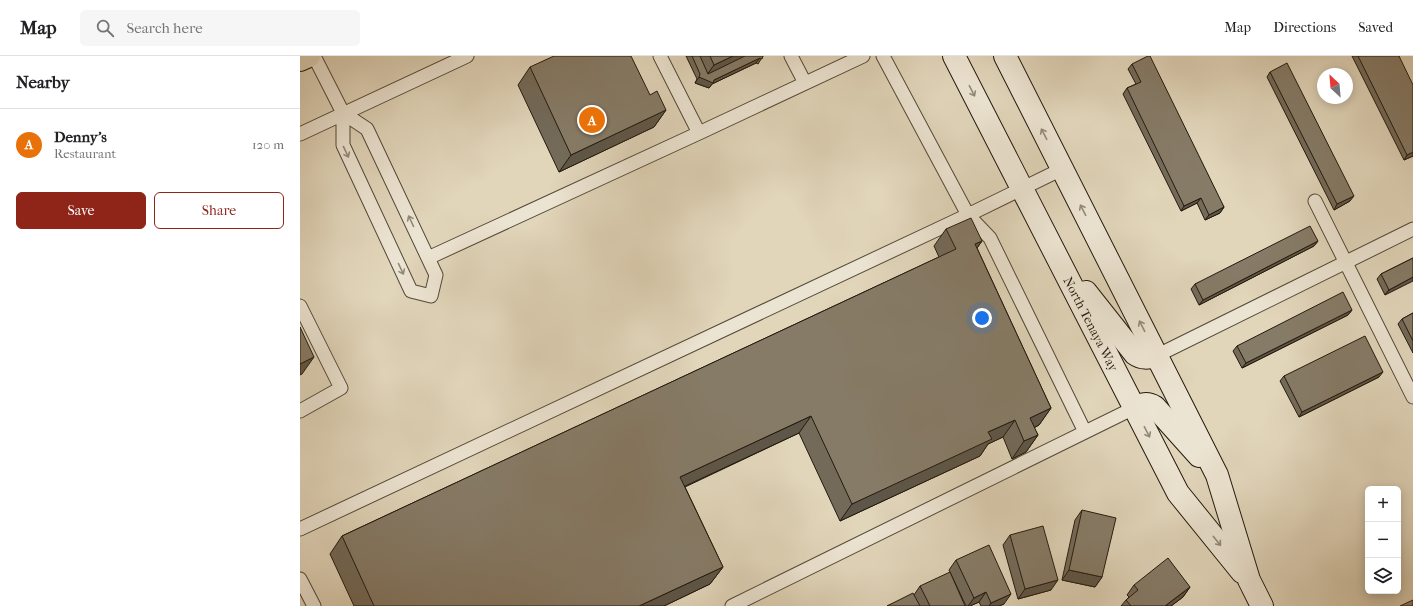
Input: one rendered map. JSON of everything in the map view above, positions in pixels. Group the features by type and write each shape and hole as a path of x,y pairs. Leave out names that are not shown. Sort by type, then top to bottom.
{"main road":[{"path":"300,60 309,56"},
{"name":"North Tenaya Way","path":"954,56 1178,493 1249,580"},
{"name":"North Tenaya Way","path":"1005,56 1216,475 1249,580 1262,606"},
{"path":"1052,248 1131,350 1140,357 1150,358 1156,356"},
{"path":"1134,408 1145,404 1150,404 1155,407 1216,475"}],"lane":[{"path":"314,56 343,113 343,145 411,291 431,296 436,275 367,129 343,113"},
{"path":"300,134 467,56"},
{"path":"660,56 699,133"},
{"path":"791,56 805,83"},
{"path":"428,258 864,56"},
{"path":"883,56 968,215 990,238 1085,432"},
{"path":"300,529 968,215 1062,169"},
{"path":"1315,201 1413,397"},
{"path":"1156,356 1413,229"},
{"path":"300,306 341,388 300,411"},
{"path":"732,606 1134,408"},
{"path":"300,579 314,606"}],"building":[{"path":"554,56 631,56 650,95 657,91 666,110 571,155 530,67"},
{"path":"692,56 700,56 708,74 745,56 763,56 762,59 760,58 714,80 713,83 699,77 700,74"},
{"path":"710,56 733,56 714,65"},
{"path":"1150,56 1224,207 1209,215 1201,198 1184,206 1127,88 1141,82 1132,64"},
{"path":"1358,56 1399,56 1413,85 1413,152 1407,155"},
{"path":"1287,63 1354,196 1337,204 1270,72"},
{"path":"971,218 982,241 975,244 1051,408 1030,418 1038,435 1024,441 1015,420 988,432 992,439 852,504 811,416 680,477 723,567 639,606 374,606 342,536 956,249 946,229"},
{"path":"1310,226 1318,241 1203,300 1195,284"},
{"path":"1413,258 1413,277 1389,290 1381,274"},
{"path":"1343,292 1352,310 1246,363 1237,346"},
{"path":"1413,313 1413,341 1402,319"},
{"path":"300,327 314,357 300,364"},
{"path":"1365,336 1383,372 1302,412 1284,376"},
{"path":"1082,510 1116,518 1102,577 1069,570"},
{"path":"1043,526 1058,580 1025,589 1010,535"},
{"path":"989,545 1011,594 991,603 986,592 974,598 956,560"},
{"path":"1168,558 1190,587 1165,606 1131,606 1126,600 1138,590 1134,585"},
{"path":"950,572 965,606 930,606 920,586"},
{"path":"913,593 920,606 887,606"},
{"path":"1413,600 1413,606 1400,606"}],"place":[{"name":"Denny's","path":"592,120"}]}
